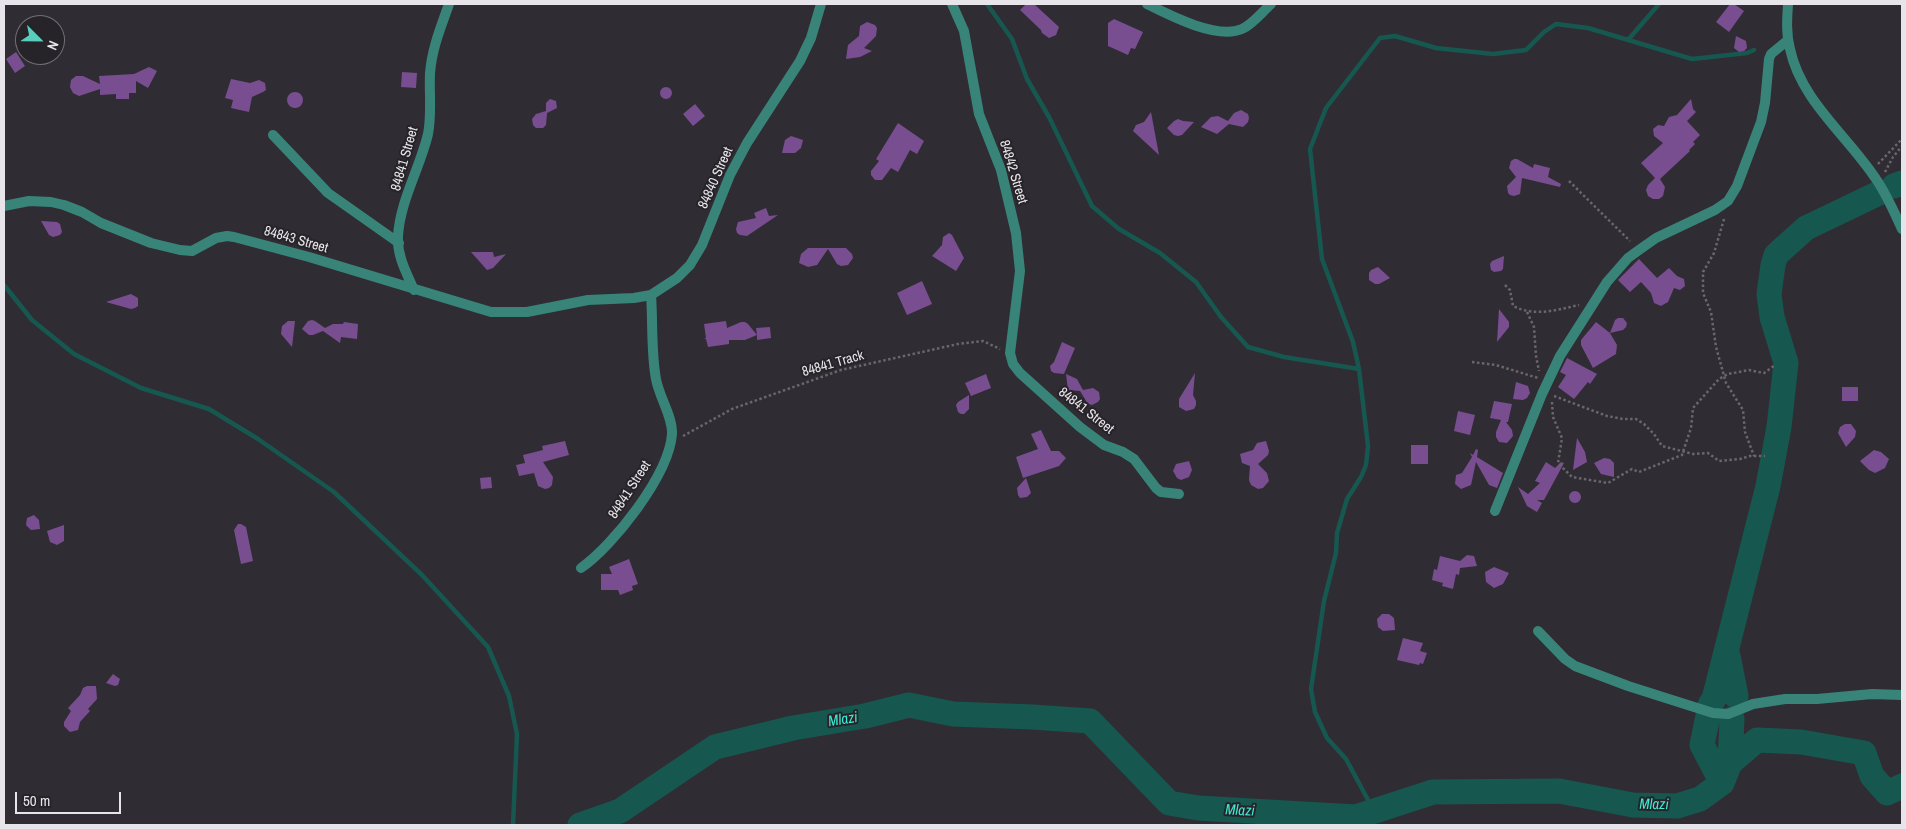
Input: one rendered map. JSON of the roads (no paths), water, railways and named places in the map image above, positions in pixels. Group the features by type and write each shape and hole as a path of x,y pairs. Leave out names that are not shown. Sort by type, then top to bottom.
{"street":[{"name":"84841 Street","path":"414,290 401,262 398,237 402,216 428,133 431,104 429,90 433,52 436,37 449,4"},
{"name":"84840 Street","path":"588,300 634,298 651,295 677,278 690,266 702,245 734,167 747,143 800,61 811,38 822,4"},
{"name":"84842 Street","path":"952,4 964,31 979,114 1001,170 1016,233 1020,271 1010,353"},
{"path":"1147,4 1169,14 1221,32 1240,30 1250,24 1271,4"},
{"path":"1788,4 1788,40 1795,66 1807,91 1877,180 1902,229"},
{"path":"1495,511 1544,388 1560,356 1594,300 1619,267 1639,250 1656,238 1715,210 1728,201 1737,186 1761,122 1765,103 1769,59 1771,54 1788,40"},
{"path":"272,135 328,193 399,243"},
{"name":"84843 Street","path":"4,206 29,201 51,202 64,205 151,244 192,252 216,238 234,237 309,257 491,312 527,312 588,300"},
{"name":"84841 Street","path":"581,568 591,561 628,520 658,476 670,441 671,423 656,378 651,295"},
{"name":"84841 Street","path":"1010,353 1013,364 1020,373 1080,427 1104,445 1123,452 1134,459 1156,488 1162,492 1179,494"},
{"path":"1538,631 1575,666 1628,686 1720,714 1736,711 1753,704 1785,699 1902,694"}],"waterway":[{"path":"987,4 1012,39 1027,79 1049,117 1092,206 1119,229 1160,253 1196,282 1221,317 1248,347 1284,357 1359,369"},
{"path":"1628,40 1659,4"},
{"path":"1374,811 1346,759 1327,738 1315,712 1311,689 1324,601 1336,553 1337,533 1347,499 1366,465 1368,446 1359,369 1353,342 1322,259 1310,149 1326,108 1380,38 1395,36 1436,48 1493,54 1526,50 1544,32 1556,24 1588,28 1692,59 1747,53 1754,50"},
{"path":"1894,186 1902,183"},
{"path":"1710,705 1714,699 1768,486 1779,427 1786,363 1772,317 1769,294 1776,255 1806,228 1879,193"},
{"path":"4,285 32,320 74,354 141,388 209,409 258,439 334,492 422,575 488,647 509,696 517,734 513,825"},
{"path":"1728,656 1736,696"},
{"name":"Mlazi","path":"580,825 620,811 715,747 793,728 865,716 909,705 953,714 1090,721 1169,803 1198,808 1356,817 1433,792 1559,791 1633,805 1677,806 1700,799 1722,783 1730,763 1757,740 1801,742 1864,753 1872,776 1887,793 1902,786"},
{"path":"1708,716 1702,745 1722,783"},
{"path":"1730,763 1732,719"}]}
